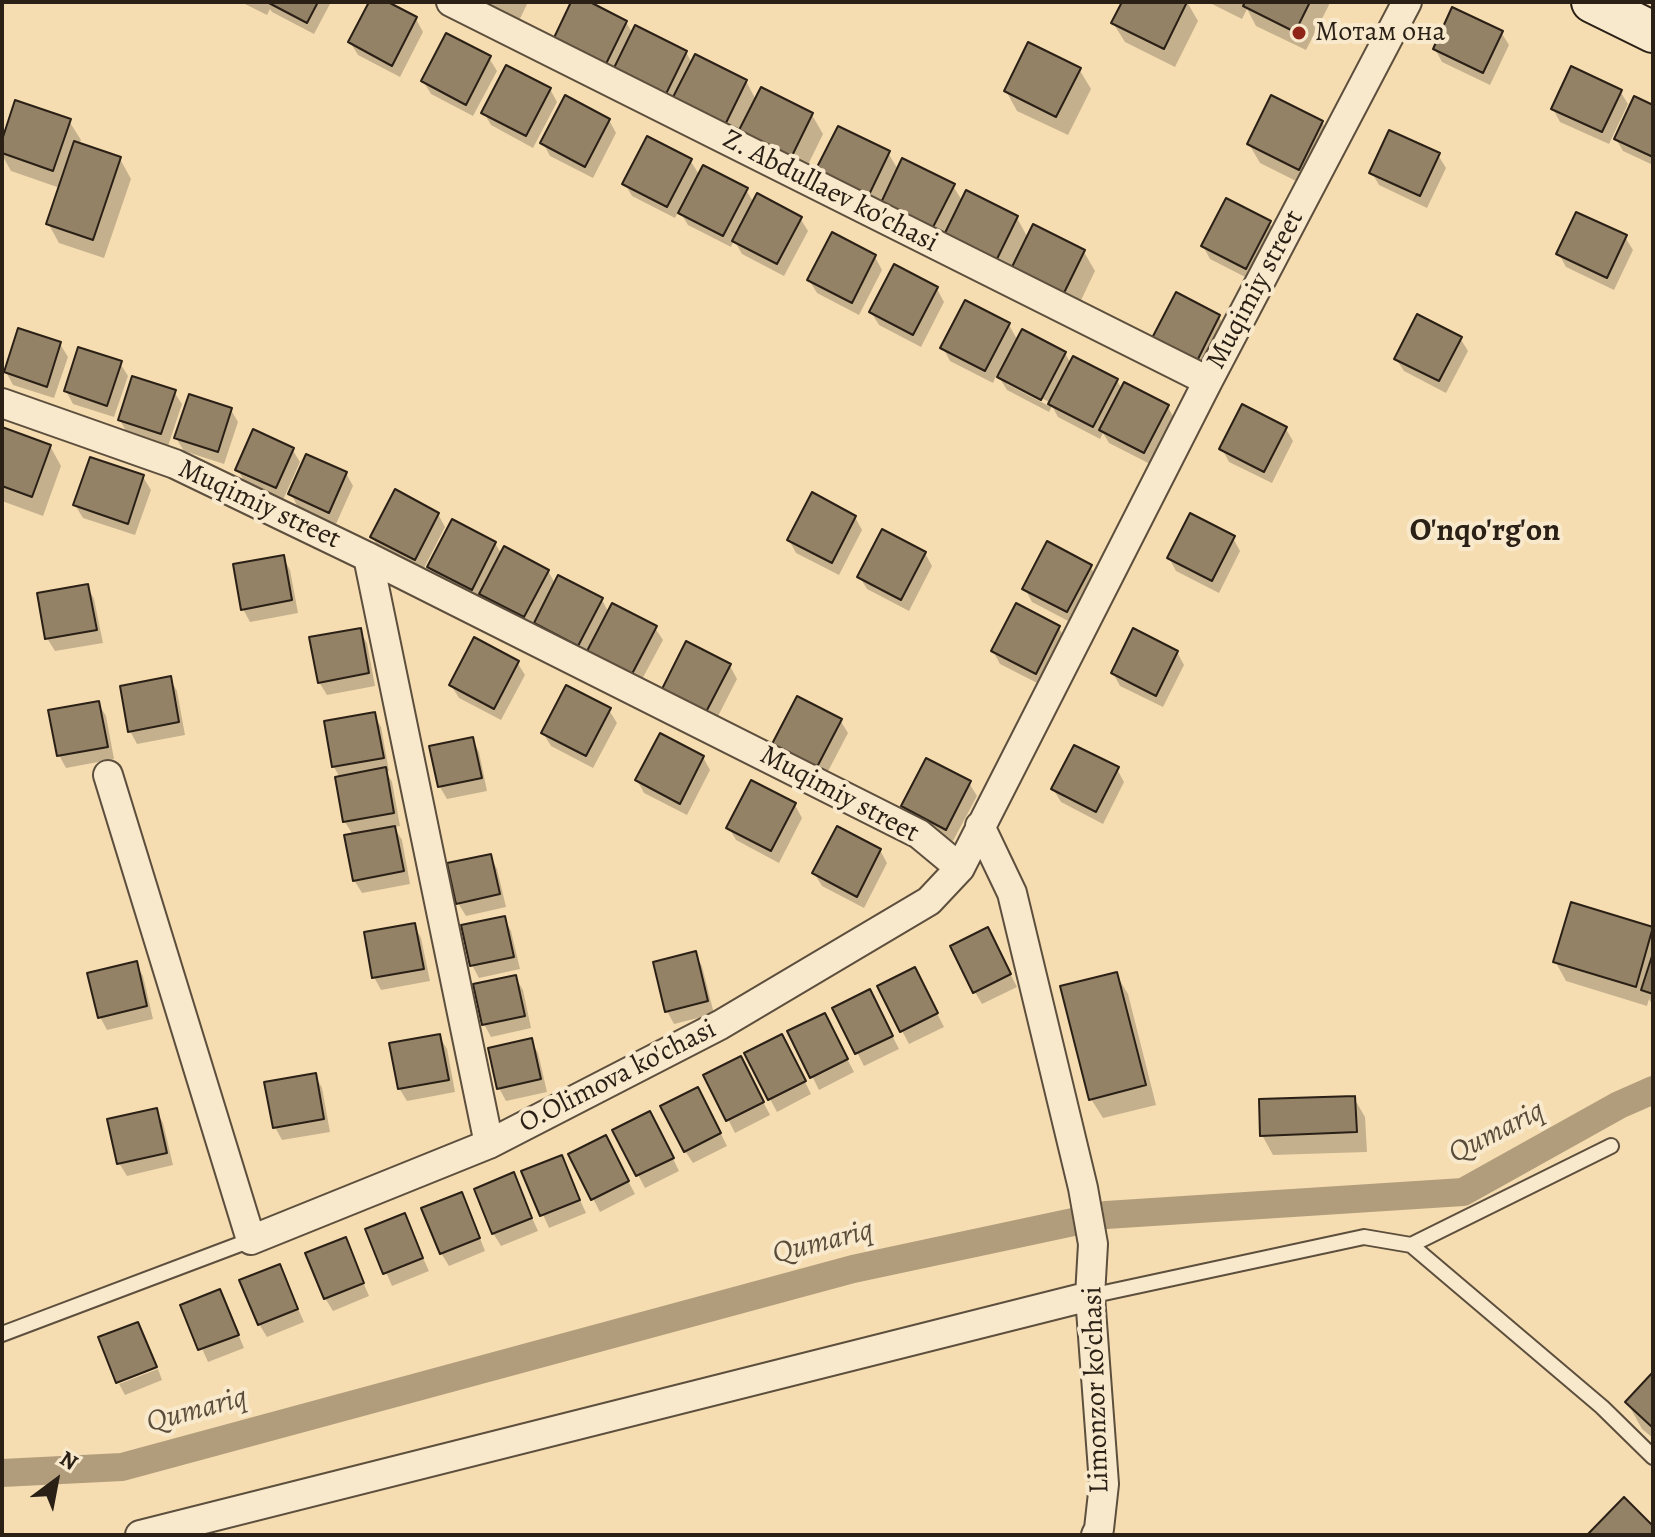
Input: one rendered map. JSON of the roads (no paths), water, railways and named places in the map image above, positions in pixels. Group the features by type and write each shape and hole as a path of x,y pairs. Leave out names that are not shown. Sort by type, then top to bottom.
{"main road":[{"path":"1592,2 1653,32"}],"street":[{"name":"Z. Abdullaev ko'chasi","path":"451,2 1208,381"},
{"name":"Muqimiy street","path":"2,403 175,464 368,557 919,834 960,868 1208,381 1407,2"},
{"path":"368,557 489,1144"},
{"path":"108,775 251,1240"},
{"name":"Limonzor ko'chasi","path":"980,826 1012,893 1083,1188 1093,1244 1090,1296 1104,1484 1096,1535"},
{"name":"O.Olimova ko'chasi","path":"251,1240 489,1144 720,1025 929,901 960,868"},
{"path":"140,1535 1090,1296"}],"lane":[{"path":"1411,1245 1611,1146"},
{"path":"1090,1296 1364,1237 1411,1245 1602,1407 1653,1457"},
{"path":"2,1334 251,1240"}],"waterway":[{"name":"Qumariq","path":"2,1473 122,1467 853,1269 1106,1215 1463,1192 1619,1105 1653,1090"}],"place":[{"name":"Мотам она","path":"1299,33"}],"district":[{"name":"O'nqo'rg'on","path":"1485,532"}]}
